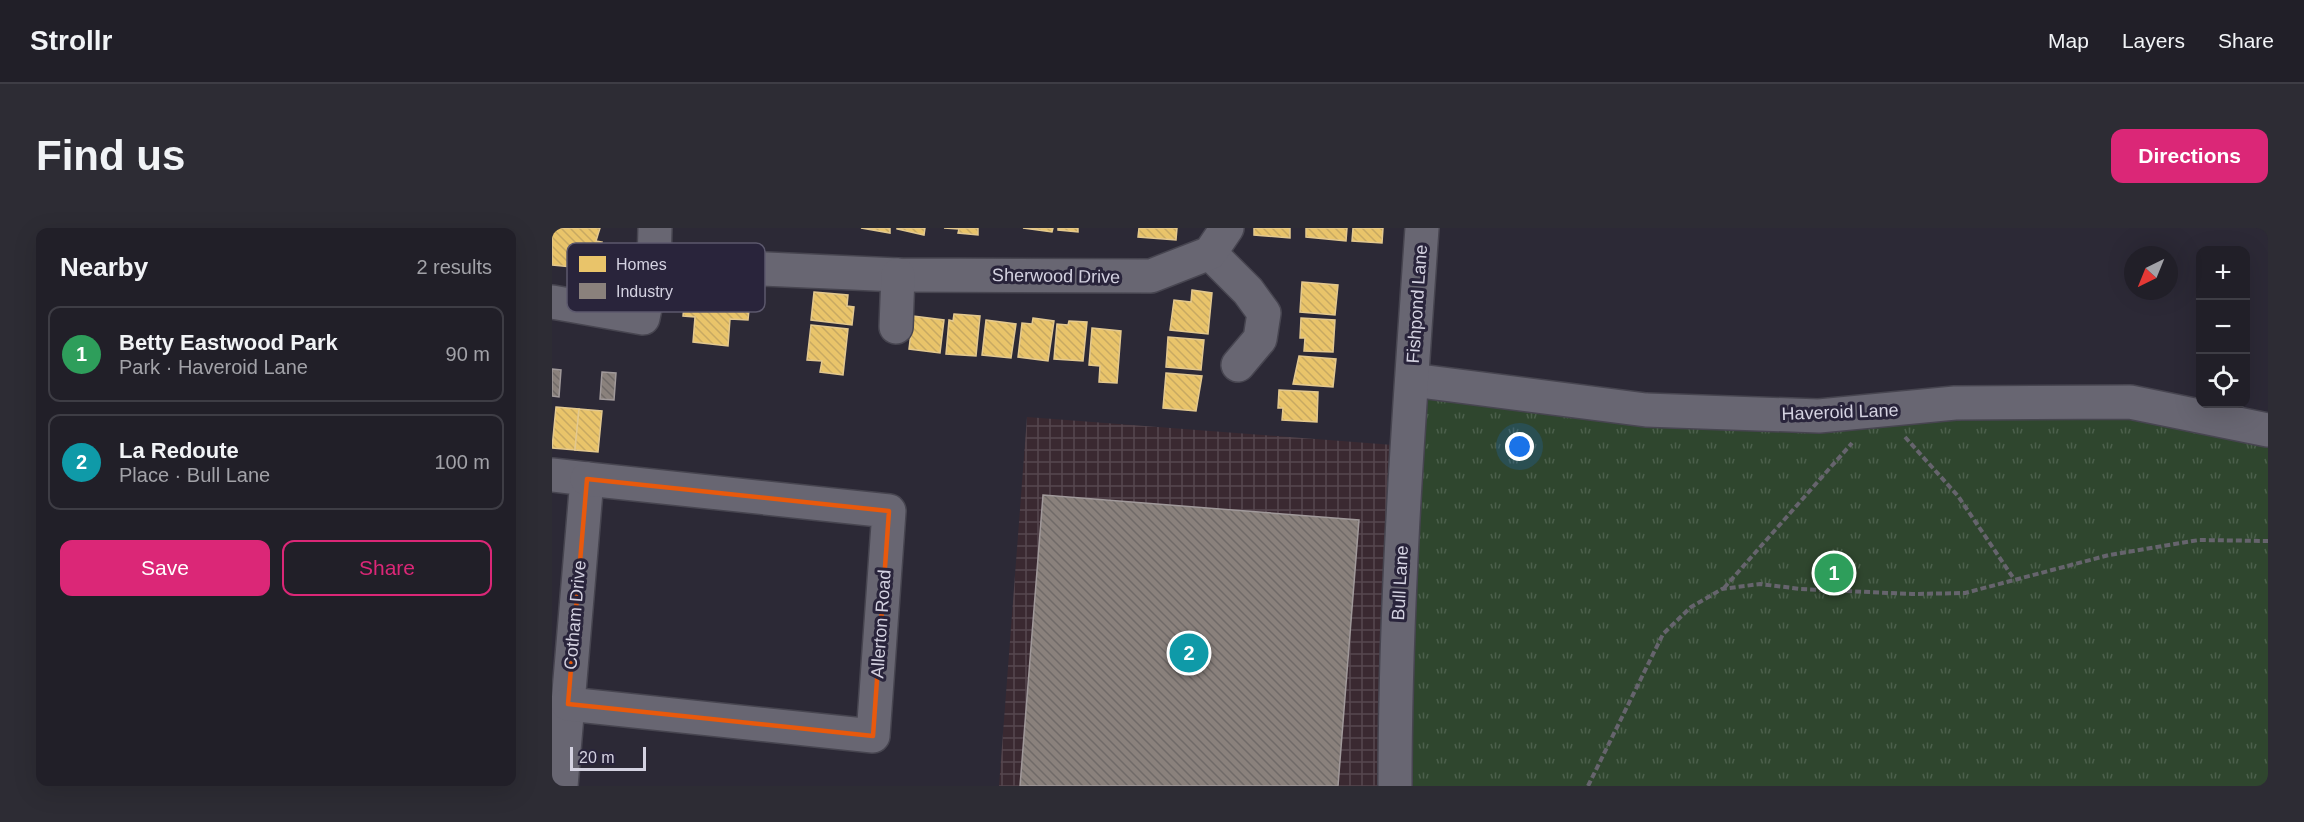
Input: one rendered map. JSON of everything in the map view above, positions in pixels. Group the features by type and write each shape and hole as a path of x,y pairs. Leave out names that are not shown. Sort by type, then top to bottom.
{"street":[{"path":"655,243 656,228"},
{"name":"Fishpond Lane","path":"1412,380 1422,228"},
{"name":"Sherwood Drive","path":"765,269 898,275 1151,276 1219,240 1248,291 1264,313 1260,339 1238,365"},
{"path":"896,327 898,275"},
{"path":"552,302 567,305"},
{"path":"609,312 643,318 644,312"},
{"name":"Haveroid Lane","path":"1412,380 1646,410 1820,417 1879,413 1955,403 2130,402 2268,430"},
{"name":"Bull Lane","path":"1395,786 1396,688 1412,380"},
{"path":"552,475 587,478"},
{"name":"Allerton Road","path":"568,704 873,736 890,511 587,478"},
{"name":"Cotham Drive","path":"561,786 587,478"}],"path":[{"path":"1588,786 1663,634 1691,607 1722,589 1879,413 1911,442 1958,496 2014,579"},
{"path":"1722,589 1760,584 1801,589 1901,594 1965,593 2109,555 2199,540 2268,541"}],"highlighted area":[{"path":"587,479 889,511 873,736 568,704"}],"shaded area":[{"path":"1027,417 1406,446 1395,786 999,786"}],"green space":[{"path":"1412,380 1646,410 1955,403 2268,430 2268,786 1395,786"}],"building: Homes":[{"path":"552,228 600,228 596,241 602,243 567,243 567,266 552,265"},
{"path":"861,228 890,228 890,233"},
{"path":"897,228 925,228 924,235 897,229"},
{"path":"944,228 978,228 978,235 958,233 959,229"},
{"path":"1023,228 1053,228 1052,232"},
{"path":"1058,228 1078,228 1078,232 1058,230"},
{"path":"1139,228 1177,228 1176,240 1138,237"},
{"path":"1254,228 1290,228 1290,238 1254,235"},
{"path":"1306,228 1347,228 1346,241 1306,237"},
{"path":"1353,228 1383,228 1382,243 1352,241"},
{"path":"1302,282 1338,285 1335,315 1300,312"},
{"path":"1192,290 1212,293 1208,334 1170,330 1174,300 1191,302"},
{"path":"814,292 848,295 847,306 854,307 852,325 811,320"},
{"path":"683,312 749,312 748,320 730,319 728,346 693,342 695,317 683,316"},
{"path":"954,314 980,316 976,356 946,354 949,320 953,321"},
{"path":"913,316 944,320 940,353 909,349"},
{"path":"1033,318 1054,321 1048,361 1018,357 1022,323 1032,324"},
{"path":"1301,318 1335,320 1333,352 1304,351 1305,338 1300,338"},
{"path":"986,320 1016,324 1011,358 982,355"},
{"path":"1069,321 1087,322 1083,361 1054,359 1057,324 1068,325"},
{"path":"811,325 848,329 843,375 820,372 822,361 807,360"},
{"path":"1092,328 1121,331 1117,383 1099,382 1100,366 1089,365"},
{"path":"1168,337 1204,340 1201,370 1166,367"},
{"path":"1299,356 1336,359 1333,387 1293,384"},
{"path":"1166,373 1202,376 1196,411 1163,408"},
{"path":"1279,390 1318,392 1317,422 1282,420 1283,408 1278,408"},
{"path":"556,407 579,409 575,450 552,448"},
{"path":"579,409 602,411 598,452 575,450"}],"building: Industry":[{"path":"552,369 561,370 559,397 552,396"},
{"path":"602,372 616,373 614,400 600,399"},
{"path":"1043,495 1359,520 1338,786 1020,786"}],"place":[{"name":"Betty Eastwood Park","path":"1834,573"},
{"name":"La Redoute","path":"1189,653"}]}
